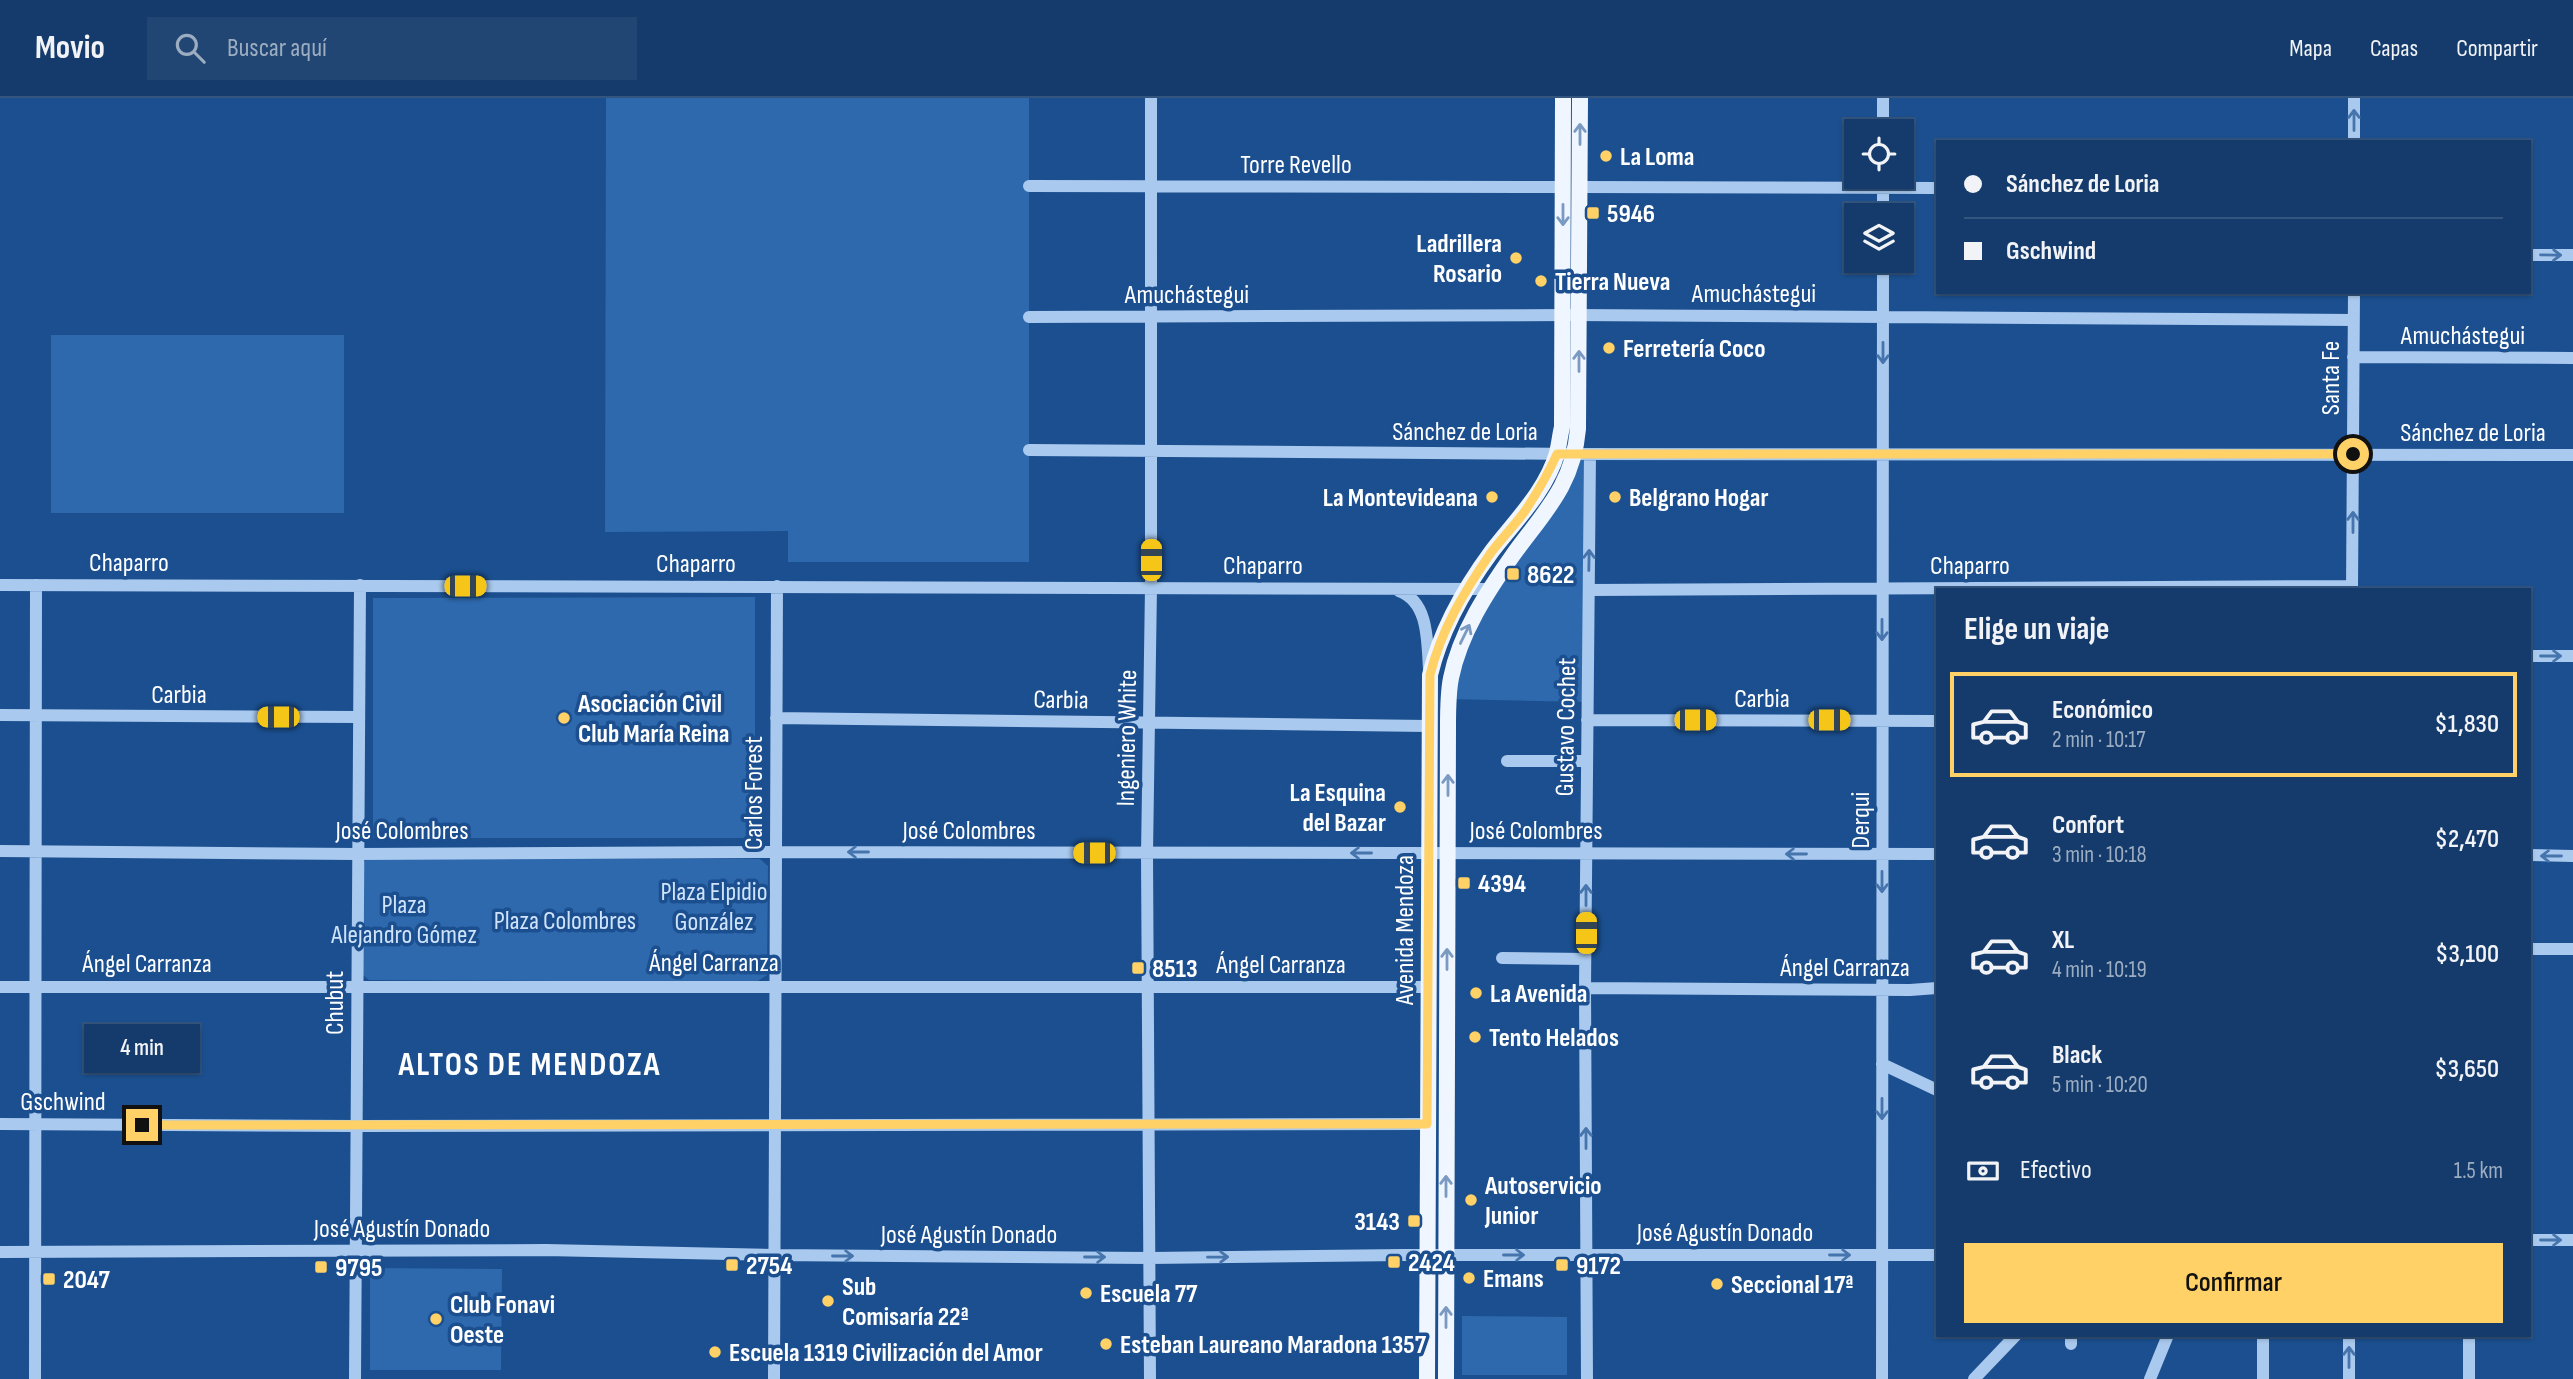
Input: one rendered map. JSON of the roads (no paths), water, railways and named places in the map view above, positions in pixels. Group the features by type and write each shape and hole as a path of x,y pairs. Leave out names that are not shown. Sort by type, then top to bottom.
{"main road":[{"name":"Avenida Mendoza","path":"1427,1379 1430,675 1437,648 1451,614 1491,553 1525,511 1557,454 1562,427 1571,315 1571,187 1563,98"},
{"name":"Avenida Mendoza","path":"1571,187 1580,98"},
{"name":"Avenida Mendoza","path":"1446,1379 1450,679 1459,648 1490,589 1545,515 1583,454 1571,315"}],"street":[{"name":"Ingeniero White","path":"1150,1379 1147,853 1151,587 1151,98"},
{"path":"1883,98 1883,119"},
{"path":"2354,98 2354,140"},
{"name":"Torre Revello","path":"1029,186 1571,187 1844,183"},
{"name":"Torre Revello","path":"1914,185 1936,188"},
{"path":"2531,255 2573,255"},
{"name":"Derqui","path":"1882,1379 1883,273"},
{"name":"Santa Fe","path":"2352,588 2354,294"},
{"name":"Amuchástegui","path":"1029,317 1571,315 2353,320"},
{"name":"Amuchástegui","path":"2353,357 2573,358"},
{"name":"Sánchez de Loria","path":"1029,450 1557,454 2573,454"},
{"name":"Gustavo Cochet","path":"1583,454 1589,590 1585,959 1587,1379"},
{"name":"Chaparro","path":"0,585 1490,589"},
{"path":"35,1379 36,585"},
{"name":"Chubut","path":"355,1379 360,585"},
{"name":"Carlos Forest","path":"774,1379 777,586"},
{"path":"1392,589 1412,596 1422,612 1430,675"},
{"name":"Chaparro","path":"1589,590 1936,589"},
{"path":"2531,656 2573,656"},
{"name":"Carbia","path":"0,715 358,718"},
{"name":"Carbia","path":"776,718 1428,726"},
{"name":"Carbia","path":"1587,720 1936,721"},
{"path":"1507,761 1587,761"},
{"name":"José Colombres","path":"0,850 357,854 1936,854"},
{"path":"2531,855 2573,856"},
{"path":"2531,949 2573,949"},
{"path":"1502,958 1585,959"},
{"name":"Ángel Carranza","path":"0,987 1429,987"},
{"name":"Ángel Carranza","path":"1585,988 1936,988"},
{"path":"1882,1064 1936,1090"},
{"name":"Gschwind","path":"0,1124 1427,1124"},
{"path":"2531,1240 2573,1240"},
{"name":"José Agustín Donado","path":"0,1252 546,1250 1150,1258 1936,1255"},
{"path":"1973,1379 2014,1337"},
{"path":"2150,1379 2167,1337"},
{"path":"2263,1337 2263,1379"},
{"path":"2349,1337 2349,1379"},
{"path":"2469,1337 2469,1379"}],"place":[{"name":"La Loma","path":"1606,156"},
{"name":"5946","path":"1593,213"},
{"name":"Ladrillera Rosario","path":"1516,258"},
{"name":"Tierra Nueva","path":"1541,281"},
{"name":"Ferretería Coco","path":"1609,348"},
{"name":"La Montevideana","path":"1492,497"},
{"name":"Belgrano Hogar","path":"1615,497"},
{"name":"8622","path":"1513,574"},
{"name":"Asociación Civil Club María Reina","path":"564,718"},
{"name":"La Esquina del Bazar","path":"1400,807"},
{"name":"4394","path":"1464,883"},
{"name":"8513","path":"1138,968"},
{"name":"La Avenida","path":"1476,993"},
{"name":"Tento Helados","path":"1475,1037"},
{"name":"Autoservicio Junior","path":"1471,1200"},
{"name":"3143","path":"1414,1221"},
{"name":"2424","path":"1394,1262"},
{"name":"2754","path":"732,1265"},
{"name":"9172","path":"1562,1265"},
{"name":"9795","path":"321,1267"},
{"name":"Emans","path":"1469,1278"},
{"name":"2047","path":"49,1279"},
{"name":"Seccional 17ª","path":"1717,1284"},
{"name":"Escuela 77","path":"1086,1293"},
{"name":"Sub Comisaría 22ª","path":"828,1301"},
{"name":"Club Fonavi Oeste","path":"436,1319"},
{"name":"Esteban Laureano Maradona 1357","path":"1106,1344"},
{"name":"Escuela 1319 Civilización del Amor","path":"715,1352"}],"district":[{"name":"ALTOS DE MENDOZA","path":"530,1063"}],"park label":[{"name":"Plaza Elpidio González","path":"714,906"},
{"name":"Plaza Alejandro Gómez","path":"404,919"},
{"name":"Plaza Colombres","path":"565,920"}]}
